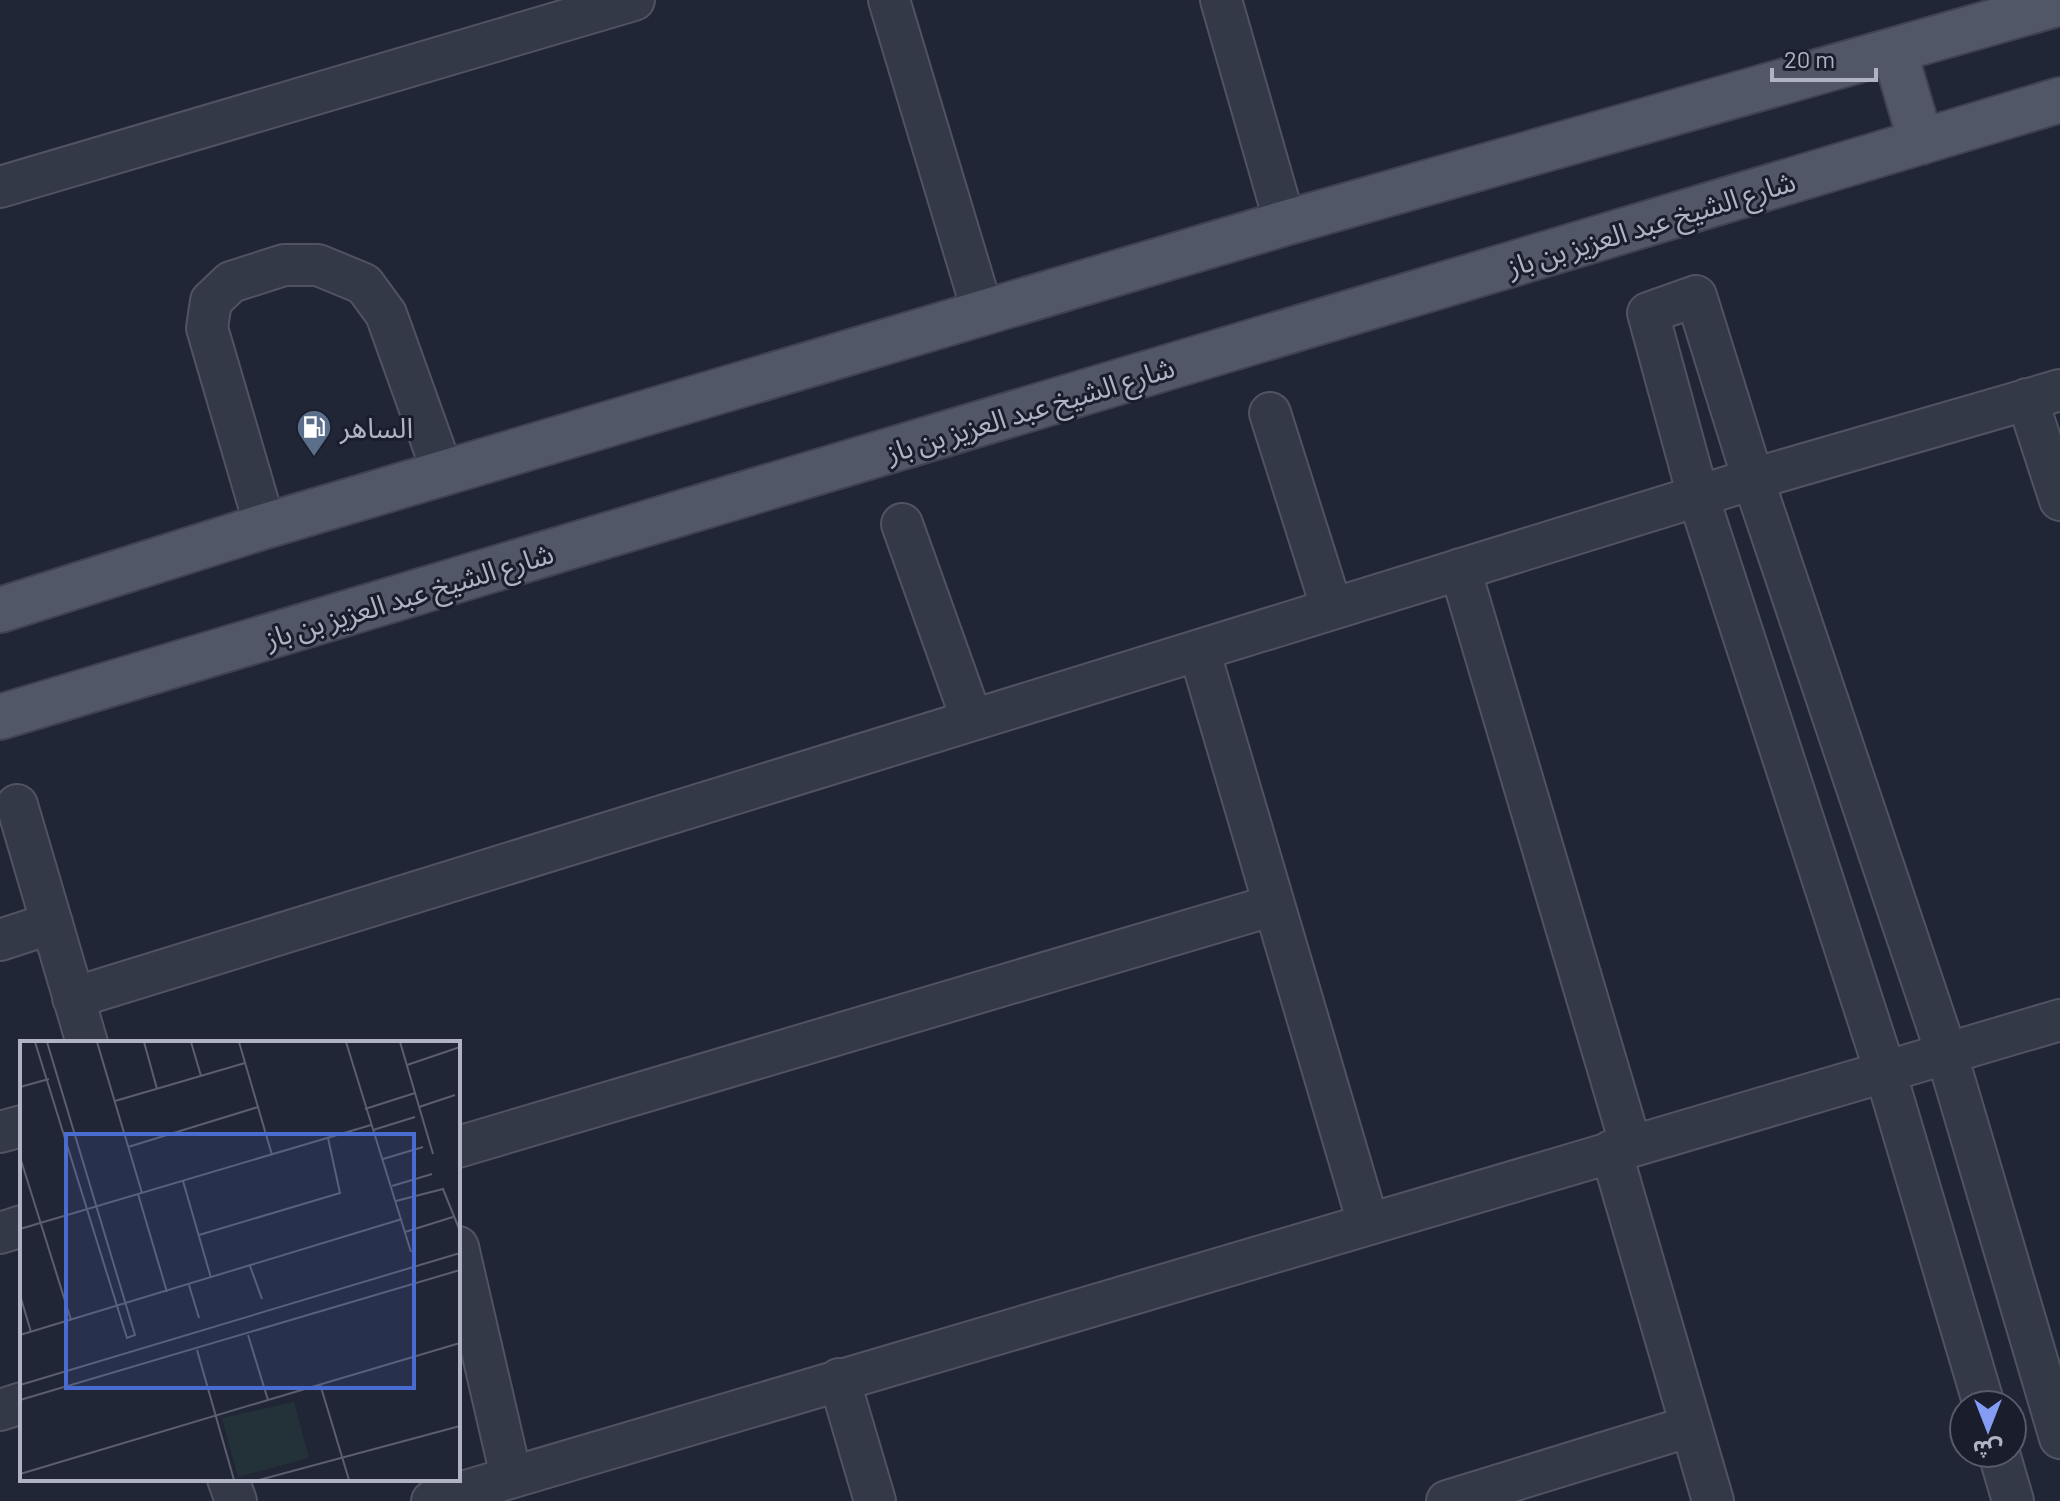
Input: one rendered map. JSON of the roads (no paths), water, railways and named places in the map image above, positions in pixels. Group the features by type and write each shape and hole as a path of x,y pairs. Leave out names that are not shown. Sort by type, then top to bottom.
{"main road":[{"path":"0,610 265,526 1285,223 2060,3"},
{"path":"1894,50 1921,142"},
{"name":"شارع الشيخ عبد العزيز بن باز","path":"0,717 2060,100"}],"street":[{"path":"0,187 551,12 634,0"},
{"path":"889,0 983,313"},
{"path":"1221,0 1285,223"},
{"path":"265,526 207,328 211,301 231,282 284,265 318,265 364,284 386,314 443,473"},
{"path":"1979,1389 1885,1071 1698,496 1648,313 1696,296 1753,479 1947,1055 2060,1438"},
{"path":"73,998 1753,479 2044,394 2060,500"},
{"path":"1270,413 1332,609"},
{"path":"902,524 972,720"},
{"path":"1460,569 1621,1148 1713,1501"},
{"path":"1199,650 1368,1223"},
{"path":"17,805 86,1041"},
{"path":"460,1146 1274,905"},
{"path":"0,940 52,923"},
{"path":"432,1501 2060,1020"},
{"path":"0,1132 20,1127"},
{"path":"0,1233 20,1227"},
{"path":"460,1256 511,1476"},
{"path":"839,1379 875,1501"},
{"path":"0,1410 20,1404"},
{"path":"1447,1501 1691,1426"},
{"path":"2004,1469 2013,1501"},
{"path":"229,1481 236,1501"}],"place":[{"name":"الساهر","path":"314,458"}]}
